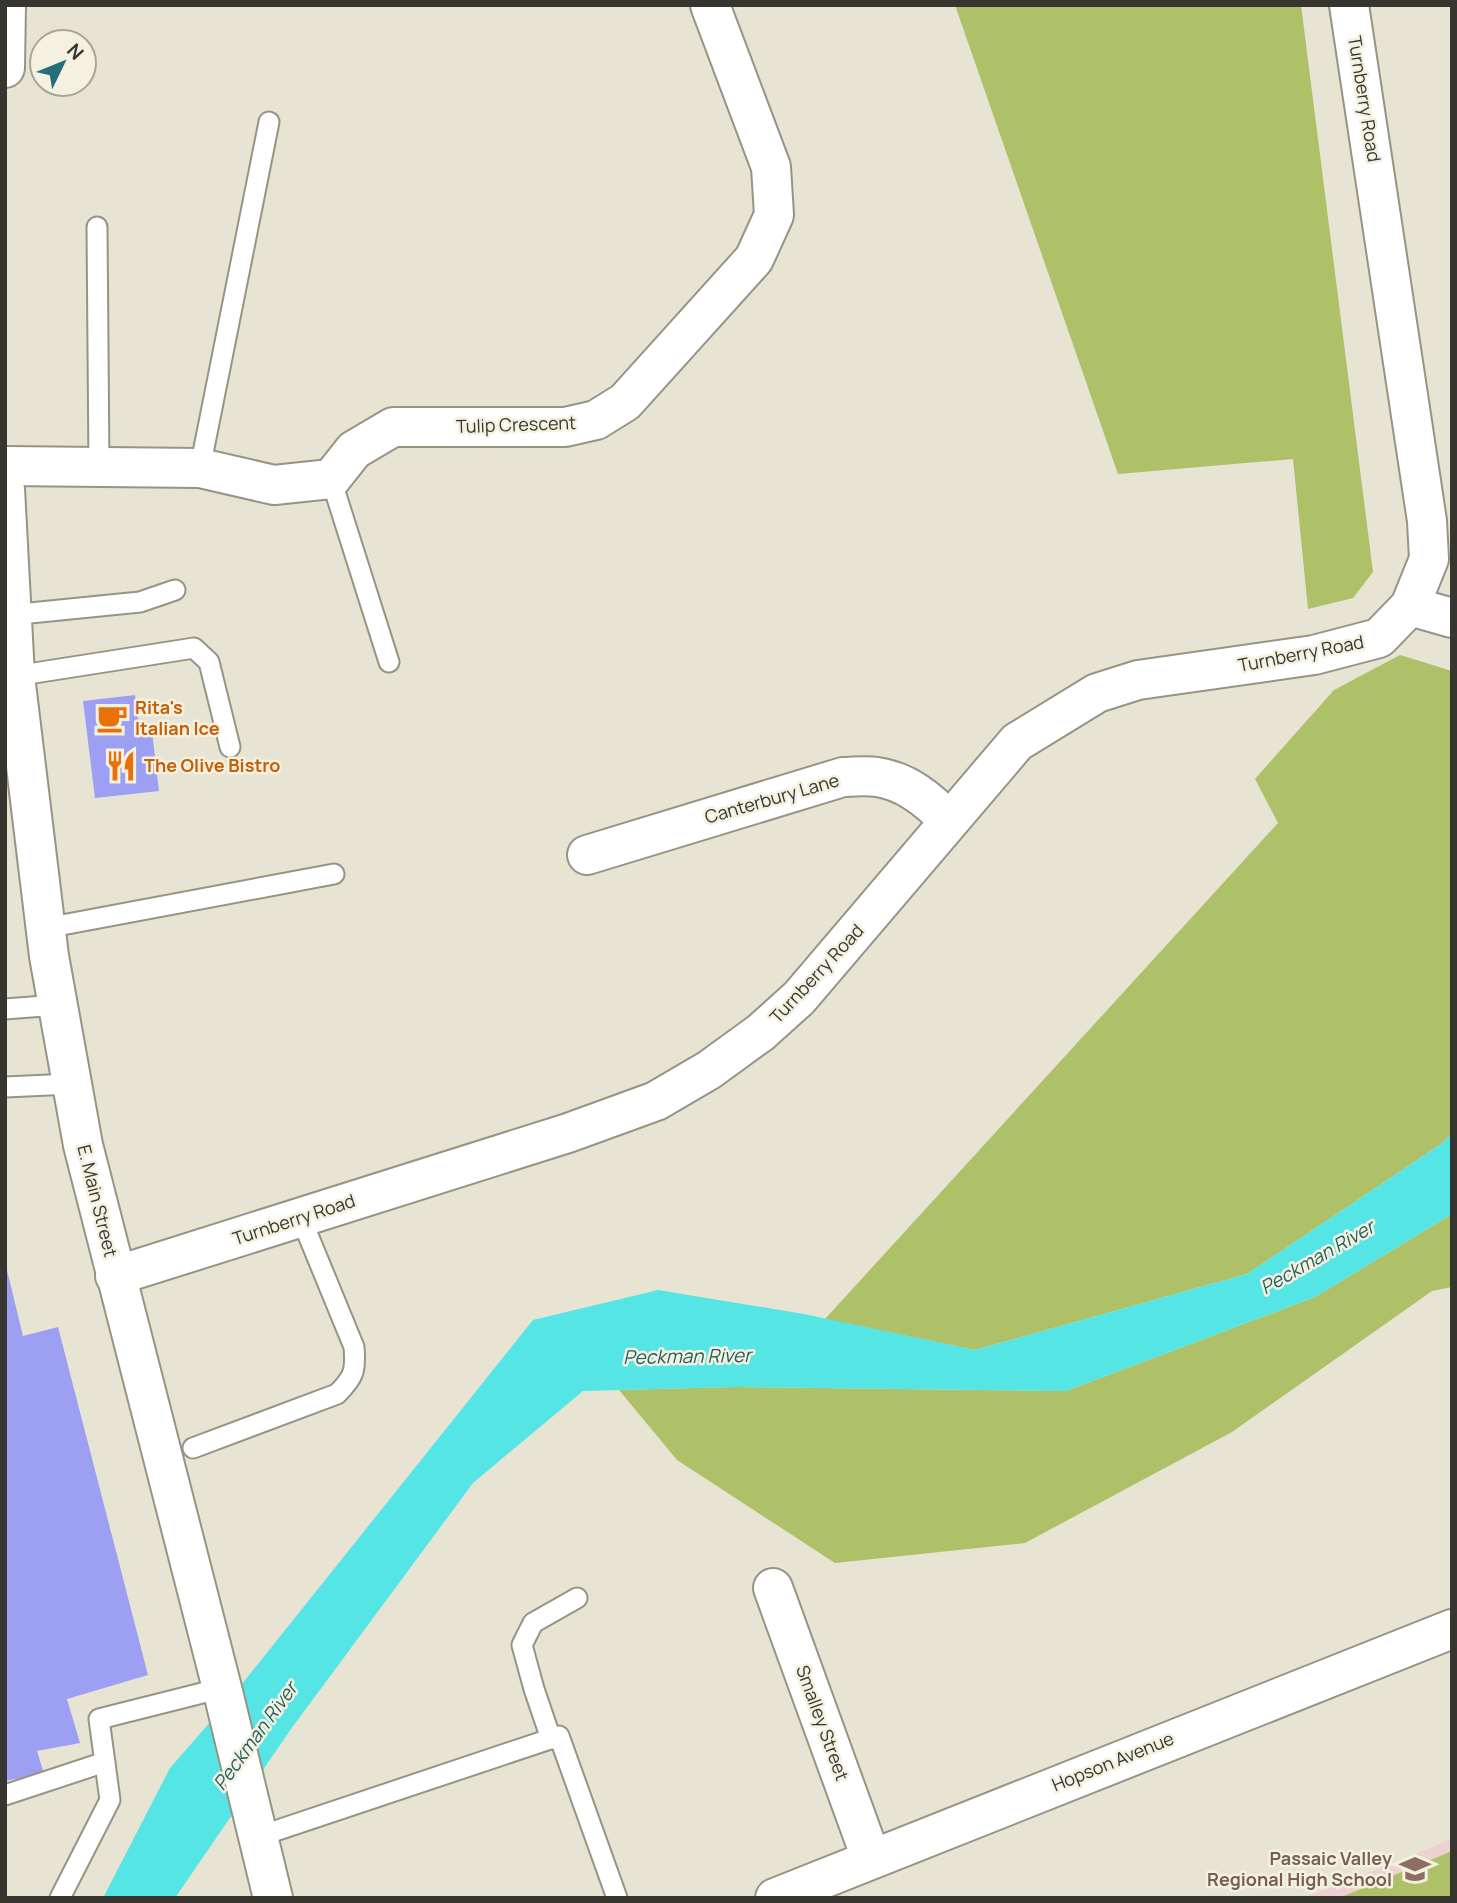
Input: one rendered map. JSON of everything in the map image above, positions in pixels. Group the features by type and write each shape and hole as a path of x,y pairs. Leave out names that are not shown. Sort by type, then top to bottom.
{"street":[{"path":"5,68 6,5"},
{"name":"Tulip Crescent","path":"331,479 354,450 393,427 565,427 596,420 625,402 754,259 774,215 771,167 710,5"},
{"name":"Turnberry Road","path":"115,1276 568,1133 656,1101 709,1070 760,1033 799,998 1017,742 1097,693 1138,680 1314,655 1379,638 1410,606 1429,559 1427,522 1349,5"},
{"path":"5,467 200,468 274,485 331,479"},
{"name":"E. Main Street","path":"5,489 15,676 16,765 71,1084 115,1276 223,1692 273,1898"},
{"path":"1410,606 1452,618"},
{"name":"Canterbury Lane","path":"587,855 843,777 877,776 909,787 933,804 948,820"},
{"name":"Smalley Street","path":"773,1588 871,1858"},
{"name":"Hopson Avenue","path":"775,1898 1452,1629"}],"lane":[{"path":"200,468 269,122"},
{"path":"96,227 99,467"},
{"path":"331,479 389,662"},
{"path":"10,615 140,602 175,590"},
{"path":"15,676 194,648 209,662 230,747"},
{"path":"46,928 334,874"},
{"path":"5,1009 57,1005"},
{"path":"5,1087 71,1084"},
{"path":"193,1448 337,1394 351,1380 355,1367 354,1347 301,1217"},
{"path":"551,1739 522,1644 533,1623 577,1598"},
{"path":"60,1898 110,1800 99,1718 223,1692"},
{"path":"257,1837 559,1736 617,1898"},
{"path":"5,1795 105,1762"}],"shaded area":[{"name":"Passaic Valley Regional High School","path":"1452,1839 1452,1898 1304,1898"}],"green space":[{"path":"955,5 1301,5 1373,572 1353,598 1308,609 1293,459 1118,474"},
{"path":"1400,655 1452,671 1452,1134 1247,1274 975,1350 825,1319 1278,823 1255,779 1334,690"},
{"path":"1452,1214 1452,1287 1432,1291 1232,1432 1025,1543 835,1563 677,1460 619,1390 734,1387 1066,1391 1315,1297"},
{"name":"Passaic Valley Regional High School","path":"1452,1851 1452,1898 1339,1898"}],"water":[{"name":"Peckman River","path":"1452,1134 1452,1214 1315,1297 1066,1391 734,1387 583,1391 473,1483 291,1729 175,1898 103,1898 170,1768 226,1704 533,1320 658,1290 804,1314 975,1350 1247,1274"}],"building":[{"path":"135,695 139,725 151,723 159,791 95,798 83,701"},
{"path":"5,1262 23,1336 58,1327 148,1675 67,1699 80,1743 37,1751 44,1774 5,1781"}],"place":[{"name":"Rita's Italian Ice","path":"112,718"},
{"name":"The Olive Bistro","path":"121,766"},
{"name":"Passaic Valley Regional High School","path":"1415,1869"}]}
